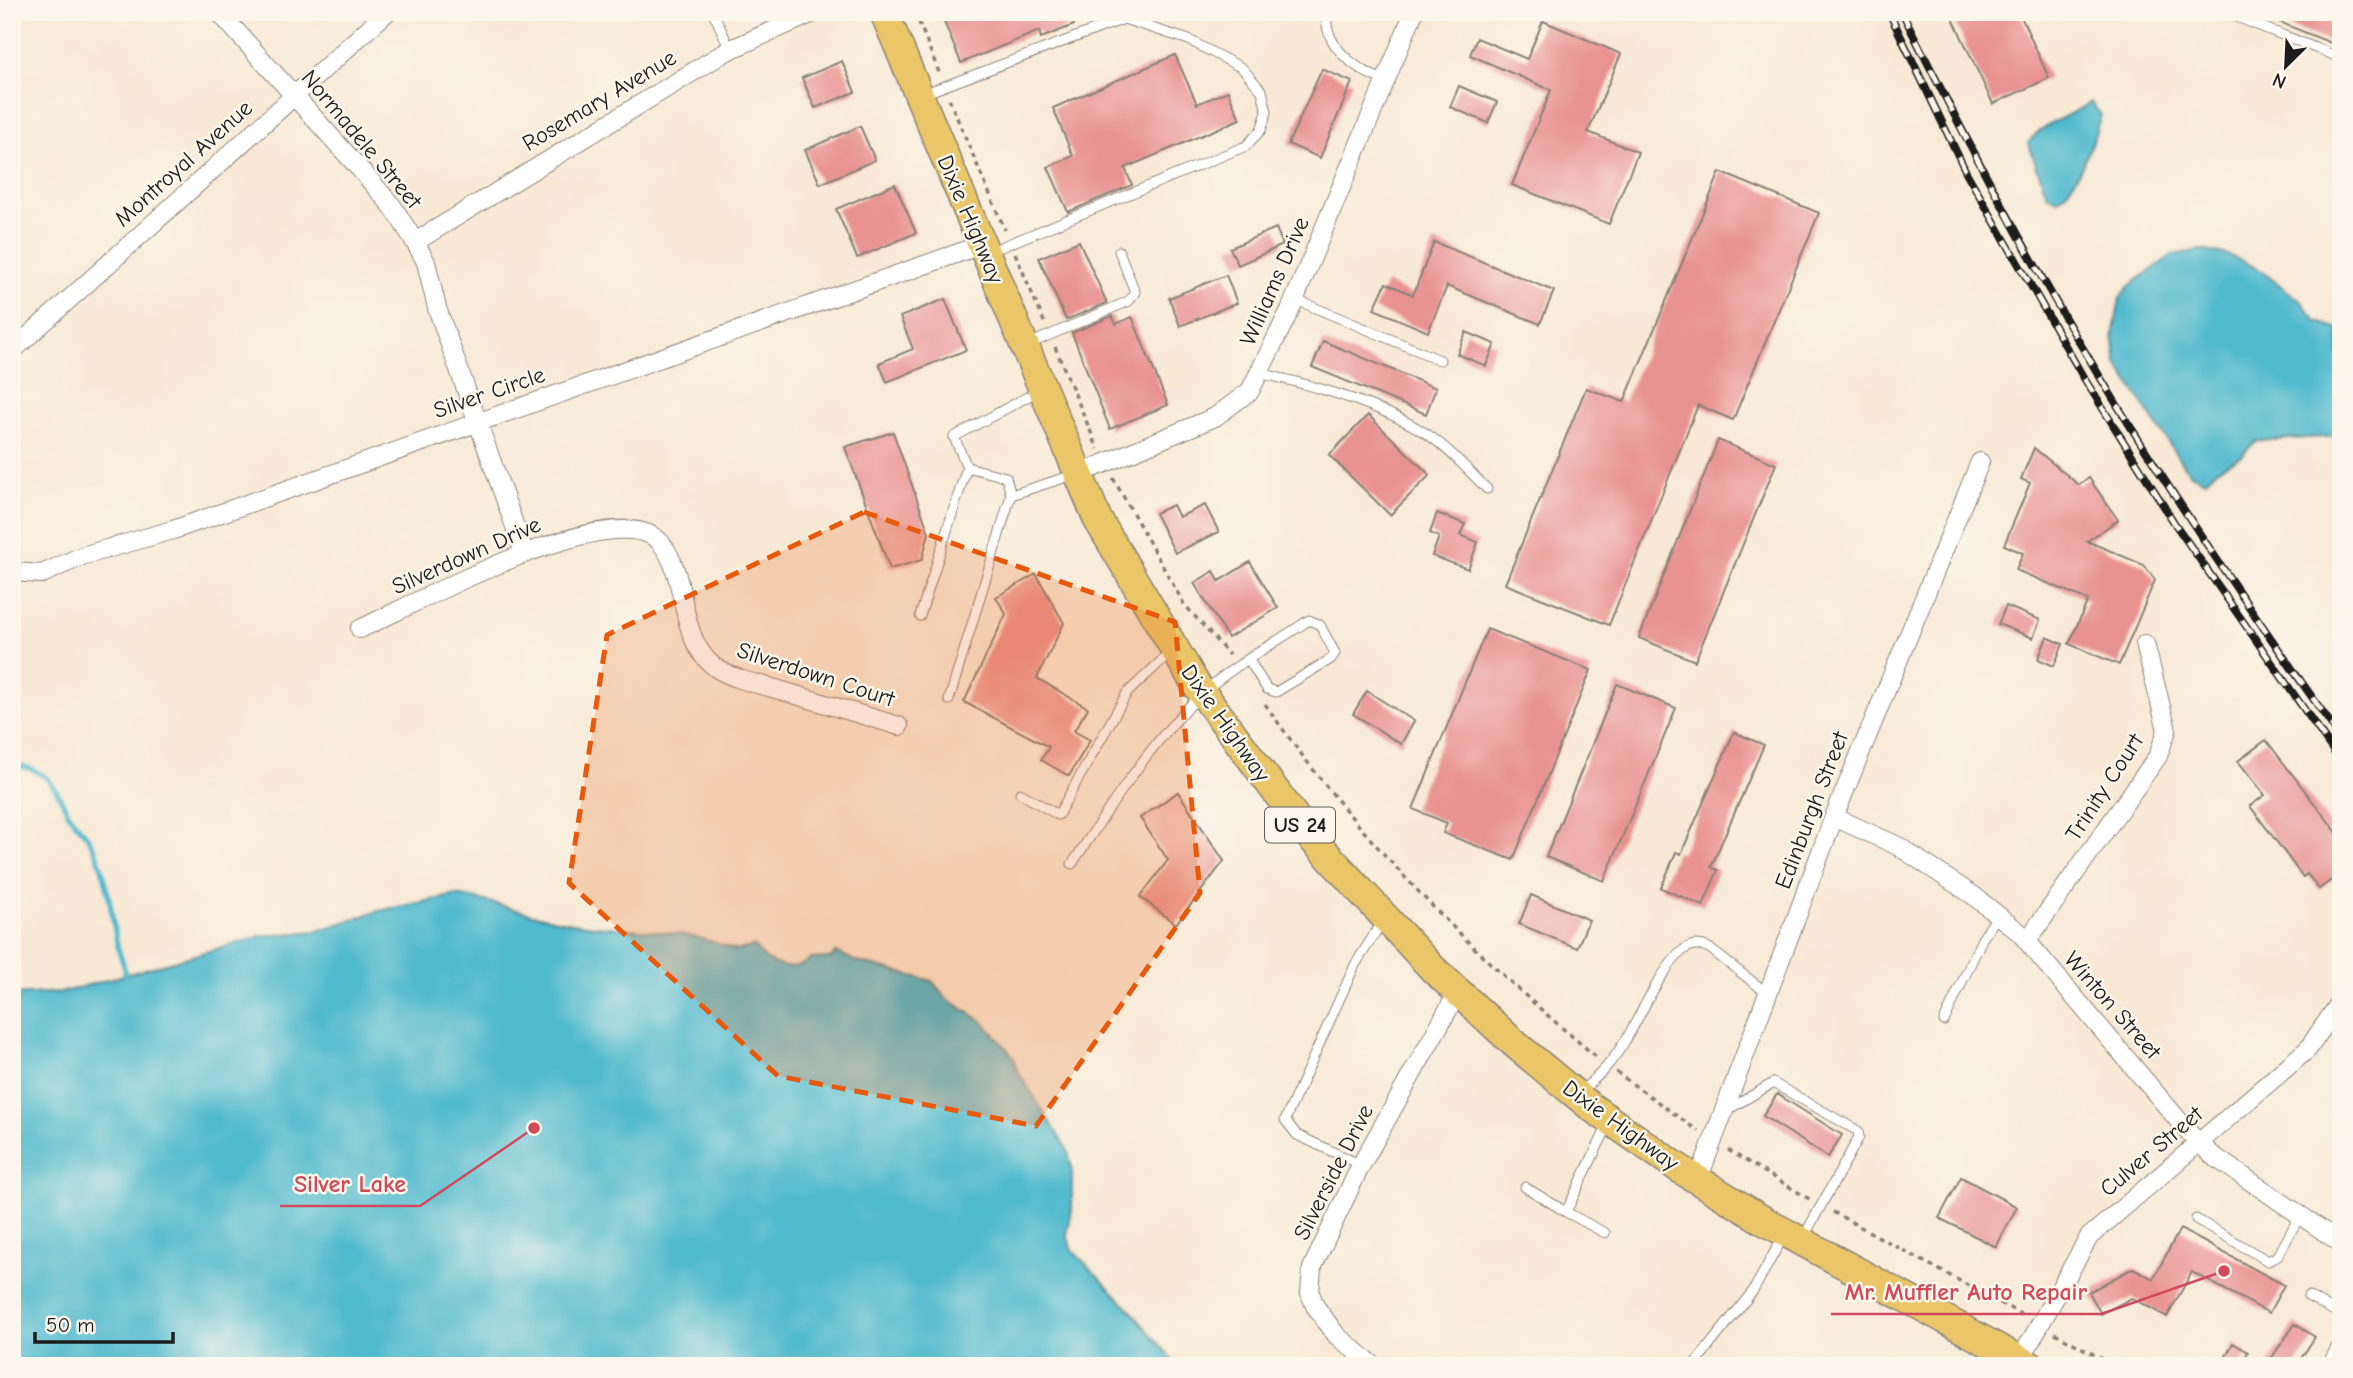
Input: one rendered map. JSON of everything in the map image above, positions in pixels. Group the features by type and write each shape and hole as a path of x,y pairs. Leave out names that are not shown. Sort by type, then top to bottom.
{"main road":[{"name":"Dixie Highway","path":"889,14 918,96 992,247 1024,346 1098,520 1202,694 1306,832 1458,992 1576,1095 1698,1180 1793,1237 2026,1363"}],"street":[{"name":"Normadele Street","path":"219,12 393,208 415,242 426,262 437,308 480,422 524,552"},
{"name":"Montroyal Avenue","path":"12,351 387,12"},
{"name":"Rosemary Avenue","path":"415,242 730,49 816,12"},
{"name":"Williams Drive","path":"1079,474 1215,417 1250,391 1294,299 1414,12"},
{"name":"Silver Circle","path":"12,572 42,574 82,556 173,530 992,247"},
{"name":"Edinburgh Street","path":"1698,1180 1834,817 1980,462"},
{"name":"Silverdown Drive","path":"360,629 524,552 568,538 625,528 649,534 661,543 667,555"},
{"name":"Silverdown Court","path":"667,555 675,571 693,636 703,654 717,668 747,680 899,726"},
{"name":"Trinity Court","path":"2027,942 2158,756 2167,730 2145,643"},
{"name":"Winton Street","path":"1834,817 1898,846 1998,915 2027,942 2198,1142 2267,1195 2341,1243"},
{"name":"Silverside Drive","path":"1374,1366 1337,1336 1315,1306 1310,1293 1312,1268 1362,1165 1458,992"},
{"name":"Culver Street","path":"2026,1363 2039,1324 2089,1237 2308,1049 2341,1001"}],"lane":[{"path":"713,12 730,49"},
{"path":"1327,12 1326,20 1334,42 1348,61 1365,74 1386,81"},
{"path":"2224,12 2341,58"},
{"path":"918,96 1124,19 1189,40 1242,68 1262,91 1267,112 1261,130 1247,146 992,247"},
{"path":"1024,346 1129,301 1135,292 1134,282 1119,251"},
{"path":"1294,299 1440,360"},
{"path":"1259,373 1292,381 1385,412 1427,435 1487,489"},
{"path":"920,616 967,467 954,437 1042,388"},
{"path":"949,700 1011,495 1006,477 967,467"},
{"path":"1011,495 1079,474"},
{"path":"1072,864 1143,759 1202,694 1238,665 1309,620 1320,625 1335,653 1331,659 1276,692 1267,689 1249,660"},
{"path":"1020,793 1058,815 1127,693 1174,649"},
{"path":"1944,1021 1982,939 1998,915"},
{"path":"1362,1165 1297,1135 1285,1120 1355,965 1384,917"},
{"path":"1576,1095 1608,1066 1669,969 1681,952 1692,945 1699,944 1709,948 1767,992"},
{"path":"1693,1366 1793,1237 1821,1206 1859,1137 1858,1130 1773,1083 1722,1114"},
{"path":"1566,1212 1610,1120"},
{"path":"1525,1187 1605,1233"},
{"path":"2196,1219 2268,1261 2278,1256 2300,1215"},
{"path":"2308,1296 2341,1315"},
{"path":"2326,1366 2341,1338"}],"path":[{"path":"915,12 945,87 992,247 1050,335 1094,440"},
{"path":"1118,489 1184,604 1238,665"},
{"path":"1258,694 1340,805 1435,911 1538,1009 1608,1066 1713,1141 1821,1206 2115,1366"}],"highlighted area":[{"path":"864,512 1175,622 1200,893 1036,1126 778,1076 569,883 607,635"}],"water":[{"path":"2091,102 2101,115 2094,136 2072,184 2057,200 2047,194 2028,143 2049,125"},
{"path":"2200,250 2225,254 2256,267 2302,302 2316,321 2339,329 2341,436 2256,441 2242,455 2216,470 2205,481 2191,474 2183,465 2117,364 2113,336 2120,298 2129,286 2173,255"},
{"path":"457,895 584,925 673,933 736,951 754,946 765,958 780,966 796,966 810,959 831,958 836,952 855,961 932,981 946,998 984,1022 1013,1056 1017,1070 1067,1149 1072,1168 1072,1210 1067,1235 1072,1250 1127,1306 1178,1366 12,1366 12,995 64,992 262,936 317,931 378,911"}],"building":[{"path":"940,12 1072,12 1074,25 1041,38 1039,31 961,63"},
{"path":"1950,12 2019,12 2049,78 1993,104"},
{"path":"2341,12 2341,47 2257,13"},
{"path":"1543,21 1621,54 1588,132 1638,152 1609,224 1512,185 1551,90 1470,55 1477,38 1527,59"},
{"path":"1175,55 1197,104 1228,91 1240,119 1125,168 1132,185 1068,212 1048,167 1073,156 1053,108"},
{"path":"842,61 855,92 815,108 802,78"},
{"path":"1322,69 1352,82 1320,158 1288,144"},
{"path":"1459,86 1497,102 1488,123 1450,107"},
{"path":"860,126 875,160 820,184 805,150"},
{"path":"1720,172 1819,213 1733,420 1698,405 1609,625 1505,584 1586,388 1624,402"},
{"path":"895,184 916,233 857,258 836,209"},
{"path":"1276,228 1283,245 1238,265 1230,248"},
{"path":"1079,241 1107,303 1066,320 1039,258"},
{"path":"1434,242 1554,291 1540,324 1447,286 1428,332 1374,309 1386,283 1413,295"},
{"path":"1226,275 1237,303 1180,326 1169,298"},
{"path":"945,299 966,350 887,382 879,363 913,349 900,317"},
{"path":"1112,316 1116,324 1132,317 1168,405 1110,429 1072,333"},
{"path":"1466,332 1495,344 1486,366 1457,354"},
{"path":"1323,341 1436,388 1426,414 1312,367"},
{"path":"1368,415 1430,475 1390,515 1329,455"},
{"path":"893,432 929,533 922,560 890,569 845,447"},
{"path":"1718,440 1776,464 1695,661 1639,638"},
{"path":"2034,448 2079,485 2089,478 2118,520 2087,541 2144,565 2155,580 2119,665 2069,644 2088,600 2016,570 2023,553 2004,545 2030,483 2021,479"},
{"path":"1173,505 1179,517 1205,505 1219,532 1175,553 1155,513"},
{"path":"1437,513 1465,524 1460,535 1478,542 1468,569 1432,556 1439,537 1430,533"},
{"path":"1250,562 1278,608 1228,638 1194,583 1214,571 1219,581"},
{"path":"1036,574 1064,623 1037,678 1088,708 1074,731 1090,740 1069,776 1041,760 1049,747 964,702 1006,614 996,597"},
{"path":"2006,606 2040,620 2033,638 1998,624"},
{"path":"1487,629 1591,670 1513,860 1443,833 1447,823 1413,809"},
{"path":"2047,637 2063,644 2054,666 2038,659"},
{"path":"1617,684 1676,708 1604,881 1546,857"},
{"path":"1367,691 1414,721 1401,744 1353,714"},
{"path":"1734,732 1764,745 1711,867 1718,870 1703,906 1661,888 1676,852 1681,854"},
{"path":"2266,740 2341,838 2341,873 2319,889 2307,874 2303,877 2250,806 2265,795 2238,761"},
{"path":"1178,792 1224,861 1176,924 1140,897 1168,860 1140,818"},
{"path":"1531,895 1589,920 1577,948 1519,924"},
{"path":"1777,1094 1842,1135 1828,1157 1763,1116"},
{"path":"1961,1177 2017,1207 1996,1247 1939,1218"},
{"path":"2180,1229 2284,1285 2269,1313 2192,1272 2167,1317 2132,1298 2101,1314 2089,1292 2133,1268 2153,1279"},
{"path":"2295,1324 2315,1337 2296,1366 2266,1366"},
{"path":"2233,1343 2248,1352 2240,1366 2221,1366"}],"waterway":[{"path":"12,764 35,770 54,786 71,817 96,852 105,879 125,974"}],"railway":[{"path":"1889,12 1966,172 2082,375 2175,524 2341,762"},
{"path":"1902,12 1994,191 2094,367 2214,555 2341,738"}],"place":[{"name":"Silver Lake","path":"534,1128"},
{"name":"Mr. Muffler Auto Repair","path":"2224,1271"}]}
